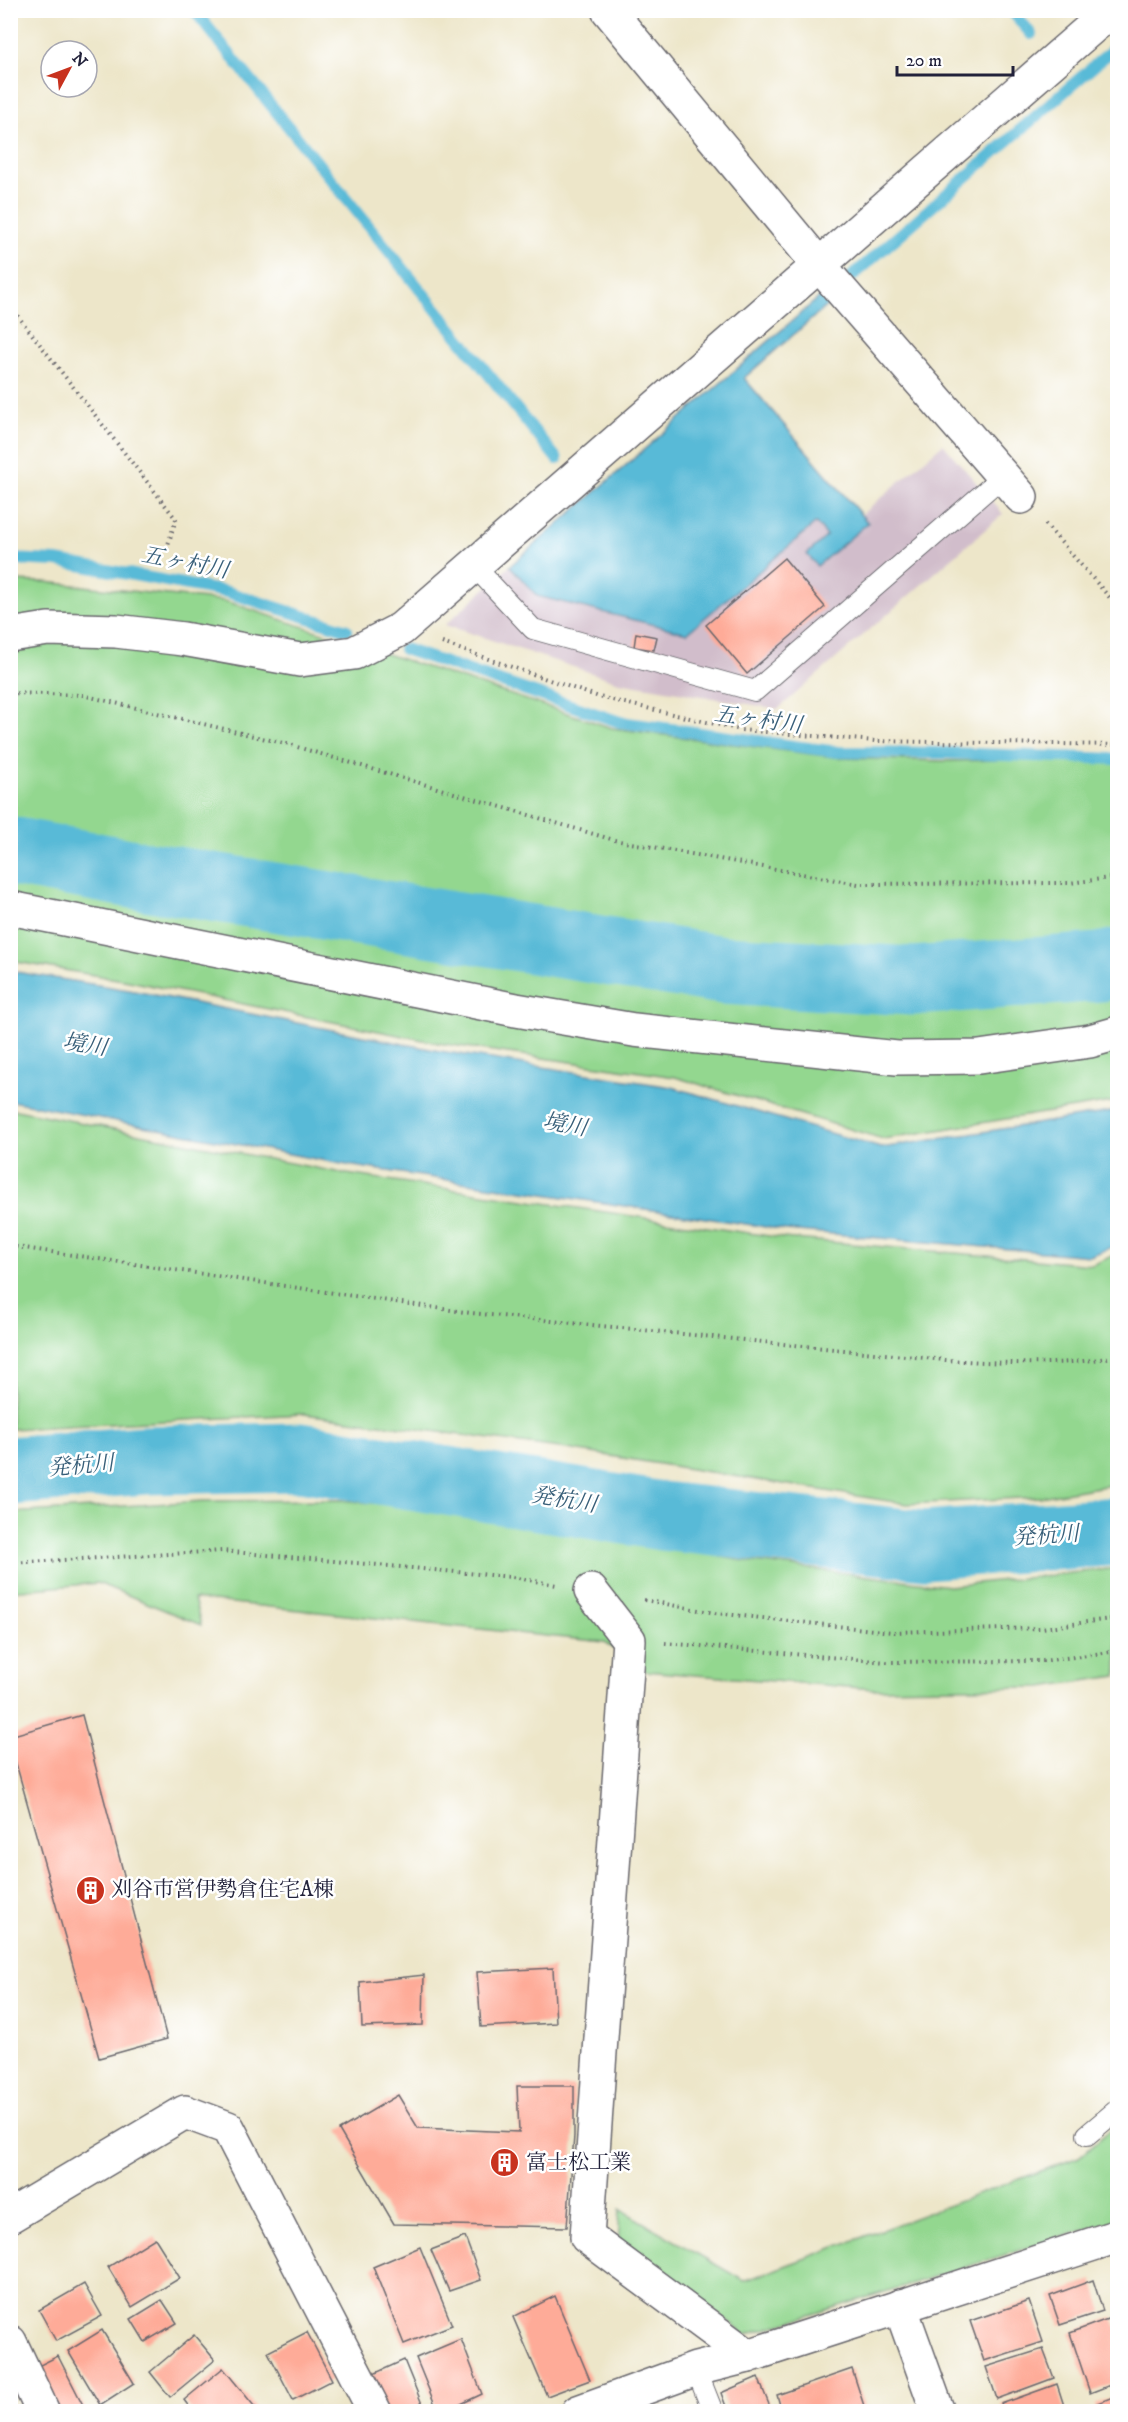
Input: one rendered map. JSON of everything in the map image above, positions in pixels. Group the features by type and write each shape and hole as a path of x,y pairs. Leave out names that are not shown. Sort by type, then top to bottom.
{"street":[{"path":"608,10 819,265 1012,486"},
{"path":"10,635 48,629 116,631 183,639 300,660 354,653 401,629 1112,10"},
{"path":"10,908 516,1010 634,1030 897,1058 979,1057 1090,1041 1118,1033"},
{"path":"591,1591 629,1640 587,2237 748,2356"},
{"path":"10,2216 185,2112 228,2128 375,2412"},
{"path":"578,2412 696,2369 748,2356 1118,2236"},
{"path":"900,2306 938,2412"},
{"path":"10,2342 43,2412"}],"lane":[{"path":"474,566 533,630 755,691 1012,486"},
{"path":"1087,2135 1118,2109"},
{"path":"696,2369 713,2412"}],"path":[{"path":"10,306 176,519 167,548"},
{"path":"1012,486 1118,607"},
{"path":"10,693 82,694 287,744 614,840 858,884 1069,883 1118,877"},
{"path":"10,1246 483,1314 945,1360 1020,1363 1075,1362 1118,1356"},
{"path":"629,1640 887,1662 1043,1661 1118,1651"}],"shaded area":[{"path":"943,444 1003,514 778,709 619,682 445,625 510,566 537,596 687,633 817,522 827,536 807,554 817,566 868,522 861,515"}],"green space":[{"path":"10,581 45,582 225,601 612,728 841,758 944,761 1117,758 1117,1101 883,1139 675,1077 438,1043 129,981 11,961"},
{"path":"11,1109 347,1174 783,1238 1092,1265 1117,1254 1117,1484 1040,1497 907,1504 567,1449 304,1414 11,1429"},
{"path":"341,1500 508,1516 738,1560 949,1586 1117,1568 1117,1676 1042,1687 874,1689 645,1671 604,1642 194,1599 201,1625 98,1583 11,1591 11,1513 203,1501"},
{"path":"1117,2124 1117,2220 746,2335 618,2244 620,2209 744,2281 1079,2157"}],"water":[{"path":"823,294 830,303 744,378 868,523 817,566 807,554 827,536 816,523 687,633 537,596 510,566"},
{"name":"境川","path":"10,971 129,990 440,1051 672,1087 881,1148 1117,1111 1117,1245 1090,1256 786,1230 347,1165 11,1101"}],"building":[{"path":"784,558 825,607 747,674 706,625"},
{"path":"636,633 657,637 654,650 634,647"},
{"name":"刈谷市営伊勢倉住宅A棟","path":"82,1715 167,2039 99,2058 10,1742 10,1736"},
{"path":"553,1968 556,2023 481,2027 477,1972"},
{"path":"424,1975 423,2025 362,2027 360,1982"},
{"path":"517,2086 574,2086 574,2136 567,2227 394,2224 339,2130 398,2095 418,2128 519,2132"},
{"path":"465,2237 481,2280 449,2291 431,2250"},
{"path":"155,2238 180,2278 132,2307 108,2267"},
{"path":"420,2247 452,2325 404,2344 373,2267"},
{"path":"1093,2280 1103,2311 1060,2325 1050,2296"},
{"path":"84,2284 102,2316 56,2341 39,2310"},
{"path":"555,2296 590,2380 547,2396 513,2317"},
{"path":"162,2300 177,2323 145,2342 131,2319"},
{"path":"1029,2301 1043,2342 984,2361 970,2321"},
{"path":"1113,2317 1118,2330 1118,2382 1090,2393 1070,2333"},
{"path":"102,2330 134,2383 100,2405 68,2351"},
{"path":"307,2332 332,2380 293,2400 268,2352"},
{"path":"194,2335 215,2360 170,2397 150,2372"},
{"path":"461,2339 482,2394 444,2412 438,2412 416,2358"},
{"path":"1043,2349 1054,2378 997,2399 986,2367"},
{"path":"58,2356 85,2409 80,2412 59,2412 36,2367"},
{"path":"404,2360 422,2404 402,2412 385,2412 369,2376"},
{"path":"223,2368 259,2412 193,2412 184,2400"},
{"path":"852,2369 866,2412 782,2412 777,2395"},
{"path":"758,2377 772,2412 728,2412 721,2393"},
{"path":"1057,2384 1066,2412 1004,2412 1001,2404"},
{"path":"1118,2395 1118,2412 1098,2412 1095,2404"}],"waterway":[{"path":"194,10 557,459"},
{"path":"1011,10 1031,34"},
{"path":"850,278 1118,45"},
{"name":"五ヶ村川","path":"10,559 57,561 227,592 347,630"},
{"name":"五ヶ村川","path":"404,649 620,722 838,752 1118,759"},
{"path":"10,851 139,875 723,970 913,981 1100,967 1118,963"},
{"name":"発杭川","path":"10,1471 145,1460 301,1457 662,1516 924,1545 1118,1531"}],"place":[{"name":"刈谷市営伊勢倉住宅A棟","path":"90,1890"},
{"name":"富士松工業","path":"505,2163"}]}
